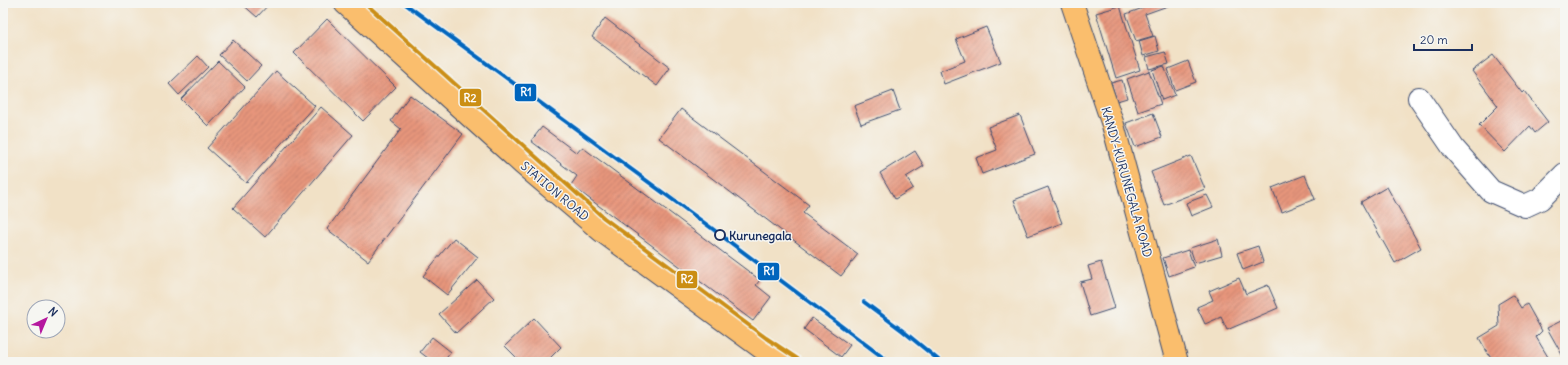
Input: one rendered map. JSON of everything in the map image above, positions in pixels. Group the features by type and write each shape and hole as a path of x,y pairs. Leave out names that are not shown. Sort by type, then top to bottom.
{"main road":[{"name":"STATION ROAD","path":"345,3 523,164 602,231 781,362"},
{"name":"KANDY-KURUNEGALA ROAD","path":"1072,3 1113,125 1177,362"}],"street":[{"path":"1419,98 1454,149 1491,191 1525,206 1540,199 1565,174"}],"building":[{"path":"241,3 270,3 257,17"},
{"path":"1141,3 1176,3 1145,14 1153,36 1136,41 1126,14 1143,8"},
{"path":"1120,6 1140,70 1116,78 1096,13"},
{"path":"605,18 670,68 657,86 592,37"},
{"path":"327,19 396,87 363,121 294,53"},
{"path":"986,27 1001,62 944,84 940,71 965,61 956,39"},
{"path":"1155,36 1159,51 1143,56 1139,41"},
{"path":"233,40 261,66 247,81 219,55"},
{"path":"1165,52 1169,64 1149,69 1146,57"},
{"path":"1493,55 1522,93 1524,91 1548,122 1535,133 1530,126 1505,152 1479,125 1498,106 1472,71"},
{"path":"198,56 208,67 179,95 169,84"},
{"path":"218,61 245,87 208,126 181,99"},
{"path":"1188,61 1196,82 1175,90 1168,69"},
{"path":"1164,66 1175,95 1162,100 1152,70"},
{"path":"276,71 315,106 246,183 207,148"},
{"path":"1149,71 1161,104 1138,112 1127,79"},
{"path":"1122,80 1127,98 1117,101 1111,83"},
{"path":"893,91 900,110 861,124 854,106"},
{"path":"410,95 463,134 368,261 327,229 401,129 391,121"},
{"path":"321,107 353,135 265,237 233,208"},
{"name":"Kurunegala","path":"681,109 809,205 803,213 858,254 841,276 659,138"},
{"path":"1153,113 1162,137 1135,147 1126,123"},
{"path":"1020,115 1035,154 982,174 976,158 997,150 988,127"},
{"path":"542,127 577,153 582,147 760,280 756,285 771,297 753,321 571,185 577,176 531,141"},
{"path":"915,151 924,166 906,177 913,188 895,199 880,173"},
{"path":"1191,156 1205,189 1164,205 1151,172"},
{"path":"1305,175 1315,199 1282,212 1272,188"},
{"path":"1048,187 1062,223 1028,236 1014,200"},
{"path":"1387,187 1421,248 1395,263 1361,202"},
{"path":"1207,195 1213,207 1191,216 1186,203"},
{"path":"454,238 478,257 447,295 423,276"},
{"path":"1218,239 1222,255 1195,263 1190,248"},
{"path":"1258,246 1263,262 1243,270 1237,253"},
{"path":"1188,250 1194,267 1169,276 1163,258"},
{"path":"1101,262 1115,308 1090,316 1080,282 1092,279 1088,266"},
{"path":"1239,278 1246,294 1268,285 1278,308 1227,330 1221,317 1205,324 1197,307 1213,300 1209,291"},
{"path":"477,280 494,298 456,333 439,314"},
{"path":"1513,295 1521,308 1527,304 1542,331 1536,337 1551,362 1519,362 1516,358 1509,362 1493,362 1479,338 1499,326 1498,304"},
{"path":"534,318 561,347 546,362 521,362 505,346"},
{"path":"812,318 850,345 841,357 804,329"},
{"path":"1565,319 1565,360 1547,328"},
{"path":"432,337 451,352 443,362 433,362 420,352"}],"transit line":[{"name":"R2","path":"365,3 604,218 766,338 802,362"},
{"name":"R1","path":"404,3 710,227 889,362"},
{"name":"R1","path":"864,302 941,362"}],"place":[{"name":"Kurunegala","path":"720,235"}]}
